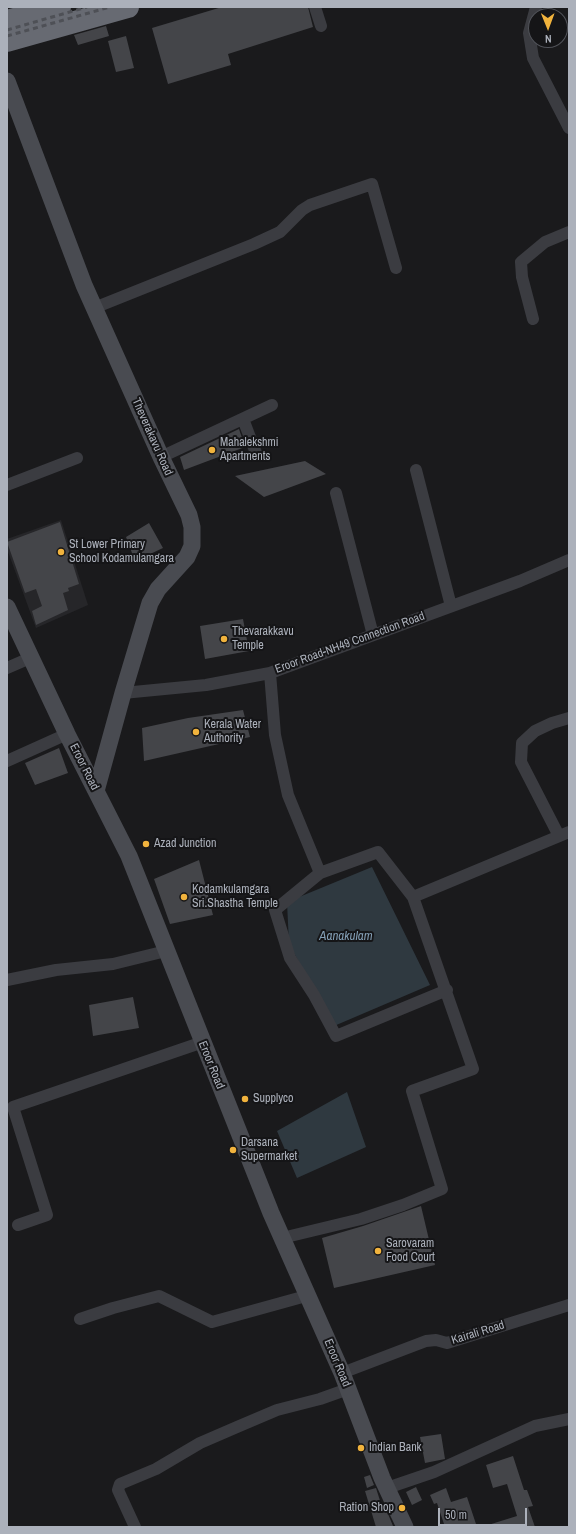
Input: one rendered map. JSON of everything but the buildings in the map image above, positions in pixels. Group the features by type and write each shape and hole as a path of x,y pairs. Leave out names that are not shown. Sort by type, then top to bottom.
{"highway":[{"path":"7,21 128,7"},
{"path":"7,41 58,14"}],"main road":[{"name":"Theverakavu Road","path":"7,82 84,285 161,458 189,515 192,527 192,546 187,557 158,589 150,603 123,693 96,792"},
{"name":"Eroor Road","path":"7,607 67,734 129,856 202,1042 282,1238 306,1296 342,1373 387,1488 405,1527"}],"street":[{"path":"315,7 321,26"},
{"path":"536,7 529,33 533,58 569,128"},
{"path":"94,308 266,239 280,232 302,210 310,205 372,184 396,268"},
{"path":"533,319 522,277 521,262 545,242 569,232"},
{"path":"161,458 272,406"},
{"path":"243,419 256,453"},
{"path":"7,485 77,458"},
{"path":"416,470 451,606"},
{"path":"336,493 373,634"},
{"name":"Eroor Road-NH49 Connection Road","path":"123,693 206,685 270,673 451,606 569,560"},
{"path":"7,668 30,658"},
{"path":"270,673 275,735 288,795 320,873"},
{"path":"413,897 564,834 521,762 522,743 535,731 552,723 569,718"},
{"path":"7,761 67,734"},
{"path":"282,1238 361,1219 403,1206 442,1189 412,1091 473,1069 447,990 413,897 378,852 320,873 275,910 290,958 314,995 336,1036 447,990"},
{"path":"7,980 56,970 113,964 166,951"},
{"path":"18,1225 47,1215 10,1108 202,1042"},
{"path":"80,1319 113,1308 159,1296 212,1322 306,1296"},
{"name":"Kairali Road","path":"342,1373 426,1341 436,1340 447,1343 569,1305"},
{"path":"135,1527 118,1490 120,1484 156,1469 200,1443 278,1410 326,1398 348,1389"},
{"path":"387,1488 434,1472 535,1426 569,1419"}],"shaded area":[{"path":"61,520 88,605 36,628 7,549 7,539"}],"water":[{"name":"Aanakulam","path":"372,867 430,985 334,1026 289,944 287,902"},
{"path":"347,1092 366,1147 297,1178 277,1131"}],"railway":[{"path":"7,30 87,7"},
{"path":"7,36 110,7"}],"place":[{"name":"Mahalekshmi Apartments","path":"212,450"},
{"name":"St Lower Primary School Kodamulamgara","path":"61,552"},
{"name":"Thevarakkavu Temple","path":"224,639"},
{"name":"Kerala Water Authority","path":"196,732"},
{"name":"Azad Junction","path":"146,844"},
{"name":"Kodamkulamgara Sri.Shastha Temple","path":"184,897"},
{"name":"Supplyco","path":"245,1099"},
{"name":"Darsana Supermarket","path":"233,1150"},
{"name":"Sarovaram Food Court","path":"378,1251"},
{"name":"Indian Bank","path":"361,1448"},
{"name":"Ration Shop","path":"402,1508"}]}
